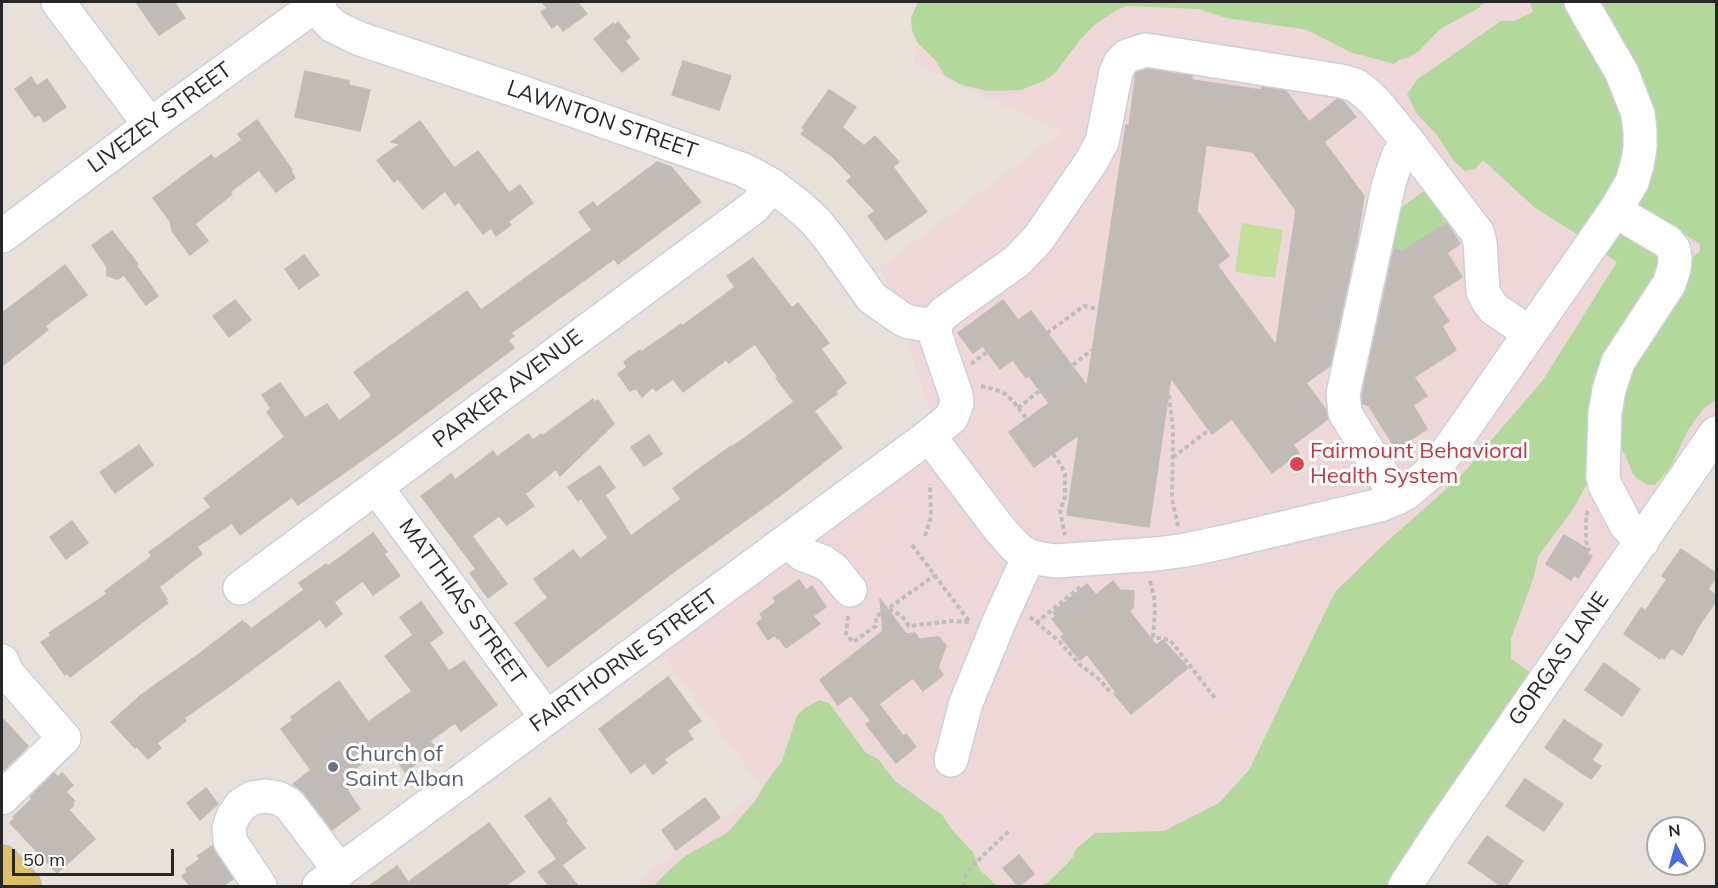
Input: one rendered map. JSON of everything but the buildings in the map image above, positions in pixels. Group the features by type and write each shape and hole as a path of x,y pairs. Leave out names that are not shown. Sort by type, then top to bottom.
{"main road":[{"path":"2,862 24,886"}],"street":[{"path":"58,2 150,125"},
{"path":"929,436 998,527 1019,550 1029,556 1055,561 1072,570 1186,550 1322,519 1380,505 1406,493 1431,472 1448,451 1615,211 1632,182 1640,148 1638,114 1628,86 1581,2"},
{"name":"LIVEZEY STREET","path":"2,236 317,4"},
{"name":"LAWNTON STREET","path":"317,4 333,26 360,39 744,170 773,186 815,221 872,298 902,319 935,326"},
{"path":"935,326 944,313 1017,261 1038,239 1091,162 1102,142 1116,72 1120,63 1127,56 1146,50 1341,81 1355,85 1367,93 1478,232 1483,291 1488,301 1494,309 1530,333"},
{"path":"1396,498 1345,413 1343,394 1389,183 1398,156 1409,143"},
{"name":"PARKER AVENUE","path":"240,588 754,207 773,186"},
{"path":"1615,211 1668,242 1674,250 1675,258 1669,284 1618,362 1609,390 1605,413 1603,434 1605,485 1626,525 1642,542"},
{"name":"FAIRTHORNE STREET","path":"329,879 788,541 952,417 957,403 956,395 936,337 935,326"},
{"name":"GORGAS LANE","path":"1405,886 1488,761 1716,433"},
{"name":"MATTHIAS STREET","path":"376,487 547,717"},
{"path":"788,541 802,554 833,568 849,600"},
{"path":"951,760 983,625 1029,556"},
{"path":"2,661 7,673 64,738 2,798"},
{"path":"260,886 231,841 229,828 233,816 241,805 252,798 265,796 278,798 289,804 329,879"}],"path":[{"path":"1047,333 1084,306 1098,309"},
{"path":"1061,374 1092,350"},
{"path":"971,364 987,352"},
{"path":"1018,408 1052,381"},
{"path":"975,385 1005,394 1027,419"},
{"path":"1169,395 1172,422 1172,499 1186,550"},
{"path":"1172,458 1209,430"},
{"path":"1036,623 1081,586 1072,570 1060,511 1065,497 1065,474 1053,454"},
{"path":"925,536 931,517 930,474"},
{"path":"912,545 935,575 983,625"},
{"path":"849,600 846,634 853,642 876,626 876,617 935,575"},
{"path":"1148,578 1154,597 1153,637 1170,640 1215,698"},
{"path":"889,609 902,615 909,626 952,621 983,625"},
{"path":"1026,610 1036,623 1060,642 1079,664 1112,694"},
{"path":"964,886 966,875 973,865 1010,830"}],"shaded area":[{"name":"Fairmount Behavioral Health System","path":"931,2 1716,2 1716,413 1390,886 643,886 638,880 762,789 659,651 941,444 889,288 879,267 1061,132 913,63"}],"green space":[{"path":"918,2 1486,2 1440,29 1418,52 1394,64 1350,52 1302,29 1226,18 1199,9 1126,6 1093,26 1056,72 1046,80 1021,90 988,91 962,85 945,76 936,61 917,42 912,30 911,18"},
{"path":"1530,2 1568,2 1607,70 1627,121 1623,172 1581,236 1534,207 1483,160 1475,169 1465,171 1453,160 1437,135 1417,114 1407,94 1418,79 1501,21 1514,21 1533,12"},
{"path":"1595,2 1716,2 1716,400 1703,409 1688,430 1671,467 1655,485 1649,485 1633,474 1614,436 1615,398 1684,279 1694,256 1700,251 1700,244 1636,204 1645,184"},
{"path":"1424,191 1447,223 1403,251 1391,248 1399,209"},
{"path":"1242,223 1283,230 1275,278 1235,272"},
{"path":"1622,234 1660,255 1663,261 1588,481 1574,508 1539,555 1533,579 1511,639 1511,659 1530,672 1391,886 1040,886 1047,883 1067,864 1076,849 1095,833 1164,831 1219,803 1249,770 1335,592 1383,545 1460,477 1543,380 1617,262 1602,252 1614,235"},
{"path":"820,700 829,703 866,753 878,759 895,781 942,815 953,831 973,852 980,870 997,886 654,886 685,856 727,833 756,800 782,761 797,716 803,709"}],"place":[{"name":"Fairmount Behavioral Health System","path":"1297,464"},
{"name":"Church of Saint Alban","path":"333,767"}]}
